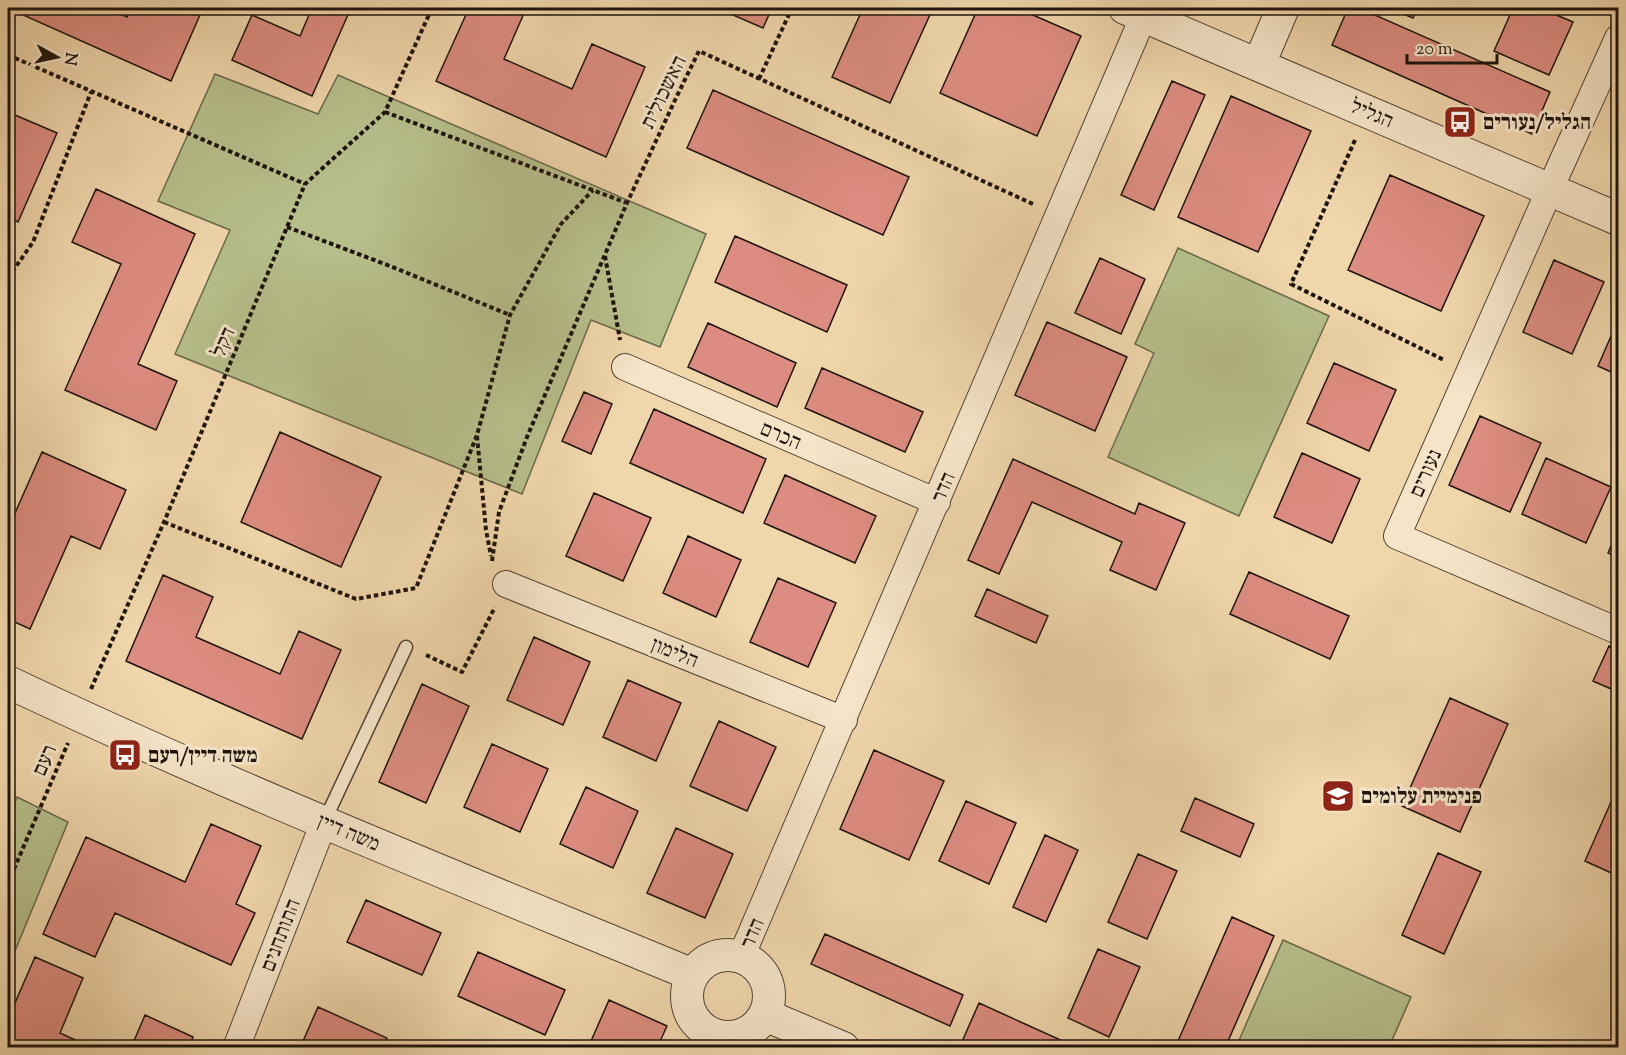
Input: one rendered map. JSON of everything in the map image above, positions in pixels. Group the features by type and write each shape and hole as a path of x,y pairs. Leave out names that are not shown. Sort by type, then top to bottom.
{"street":[{"path":"1259,64 1283,8"},
{"name":"הגליל","path":"1134,11 1618,219"},
{"name":"הדר","path":"741,957 1059,215 1134,11"},
{"name":"נעורים","path":"1618,38 1397,536 1618,631"},
{"name":"הכרם","path":"625,368 937,502"},
{"name":"הלימון","path":"506,584 844,720"},
{"name":"משה דיין","path":"8,682 80,716 324,822 693,975"},
{"name":"התותחנים","path":"236,1047 324,822"},
{"path":"728,955 741,957 754,964 763,975 768,987 769,1001 765,1015 755,1027 742,1035 708,1041 691,1015 687,1002 687,988 693,975 702,964 728,955"},
{"path":"765,1015 843,1047"}],"lane":[{"path":"324,822 406,646"}],"path":[{"name":"דקל","path":"80,716 305,184 385,112 432,8"},
{"path":"759,79 792,8"},
{"name":"האשכולית","path":"627,203 699,51 1059,215"},
{"path":"8,55 305,184"},
{"path":"8,278 33,242 91,92"},
{"path":"1367,111 1291,284 1469,372"},
{"path":"385,112 627,203 527,437 498,512 492,561"},
{"path":"164,522 356,599 416,588 477,435 510,315 561,224 593,190"},
{"path":"287,227 510,315"},
{"path":"605,255 625,368"},
{"path":"406,646 462,672 506,584 492,561 486,530 477,435"},
{"name":"רעם","path":"8,883 80,716"}],"green space":[{"path":"215,74 318,114 338,75 706,234 660,347 591,320 522,494 175,354 230,230 158,201"},
{"path":"1178,248 1329,316 1239,516 1108,457 1154,353 1135,344"},
{"path":"17,797 68,822 8,968 8,819"},
{"path":"1283,940 1411,997 1389,1047 1236,1047"}],"building":[{"path":"14,8 106,8 127,17 131,8 203,8 171,81 12,10"},
{"path":"312,8 351,8 312,96 232,60 252,15 300,36"},
{"path":"469,8 517,8 525,11 504,59 572,89 592,44 645,67 606,157 436,81"},
{"path":"717,8 772,8 763,28"},
{"path":"863,8 933,8 890,103 832,77"},
{"path":"978,8 1017,8 1081,36 1037,136 940,93"},
{"path":"1348,8 1359,8 1550,92 1532,134 1332,45"},
{"path":"1389,8 1418,8 1413,18"},
{"path":"1513,8 1540,8 1573,22 1549,75 1494,51"},
{"path":"1172,81 1205,95 1154,210 1121,195"},
{"path":"713,90 909,177 883,235 687,148"},
{"path":"1231,96 1311,131 1258,252 1178,217"},
{"path":"8,112 57,133 18,222 8,217"},
{"path":"1390,175 1484,216 1441,311 1348,270"},
{"path":"96,189 195,234 138,364 177,381 156,430 65,390 121,264 72,242"},
{"path":"735,236 847,285 827,332 715,282"},
{"path":"1100,258 1145,279 1121,334 1075,313"},
{"path":"1554,260 1604,282 1572,354 1523,332"},
{"path":"1618,320 1618,375 1598,366"},
{"path":"1047,322 1127,357 1095,431 1015,395"},
{"path":"708,323 796,363 777,407 688,367"},
{"path":"1334,363 1396,390 1369,451 1307,423"},
{"path":"822,368 923,412 905,452 805,408"},
{"path":"584,392 612,404 591,454 562,441"},
{"path":"654,409 766,459 743,513 630,463"},
{"path":"1480,416 1541,443 1510,512 1449,485"},
{"path":"280,432 381,477 341,567 241,522"},
{"path":"42,452 126,490 100,549 71,536 30,629 8,619 8,529"},
{"path":"1302,453 1360,479 1332,543 1274,517"},
{"path":"1546,458 1611,487 1586,543 1522,514"},
{"path":"1013,459 1135,514 1139,503 1185,523 1156,590 1110,570 1122,542 1032,502 999,574 968,560"},
{"path":"785,475 876,516 855,563 764,523"},
{"path":"594,493 651,518 623,581 566,556"},
{"path":"1618,530 1618,558 1608,553"},
{"path":"688,536 741,560 716,617 663,593"},
{"path":"1249,572 1349,616 1330,659 1230,614"},
{"path":"163,575 213,597 196,637 280,674 299,631 341,650 302,739 126,661"},
{"path":"778,578 836,603 808,667 750,642"},
{"path":"987,589 1048,616 1036,643 975,616"},
{"path":"534,637 590,662 563,725 507,700"},
{"path":"1609,646 1618,650 1618,692 1593,681"},
{"path":"628,680 681,703 656,761 603,737"},
{"path":"422,684 469,706 426,803 379,782"},
{"path":"1450,698 1508,724 1460,832 1402,806"},
{"path":"719,721 776,747 747,811 690,786"},
{"path":"492,744 548,769 520,832 464,807"},
{"path":"874,750 944,781 909,860 840,829"},
{"path":"1618,786 1618,876 1585,861"},
{"path":"586,787 638,811 613,868 560,844"},
{"path":"1195,798 1254,824 1240,857 1181,831"},
{"path":"966,801 1016,823 989,884 939,861"},
{"path":"211,824 261,846 236,904 255,913 231,965 115,913 95,957 43,934 86,837 185,882"},
{"path":"676,828 733,854 705,918 647,893"},
{"path":"1045,835 1078,850 1046,922 1013,907"},
{"path":"1438,853 1481,872 1444,954 1402,935"},
{"path":"1138,854 1177,871 1147,939 1108,922"},
{"path":"366,900 441,933 422,975 347,942"},
{"path":"1232,917 1274,936 1225,1048 1175,1048"},
{"path":"825,934 963,995 950,1026 811,964"},
{"path":"1098,949 1140,967 1109,1037 1068,1018"},
{"path":"478,952 565,990 545,1035 458,996"},
{"path":"35,957 83,978 60,1033 93,1048 8,1048 8,1019"},
{"path":"609,1000 667,1026 657,1048 588,1048"},
{"path":"979,1003 1078,1048 969,1048 961,1044"},
{"path":"318,1007 387,1038 382,1048 300,1048"},
{"path":"145,1015 193,1037 189,1048 131,1048"},
{"path":"1506,1040 1522,1048 1503,1048"}],"place":[{"name":"הגליל/נעורים","path":"1460,122"},
{"name":"משה דיין/רעם","path":"125,755"},
{"name":"פנימיית עלומים","path":"1338,796"}]}
